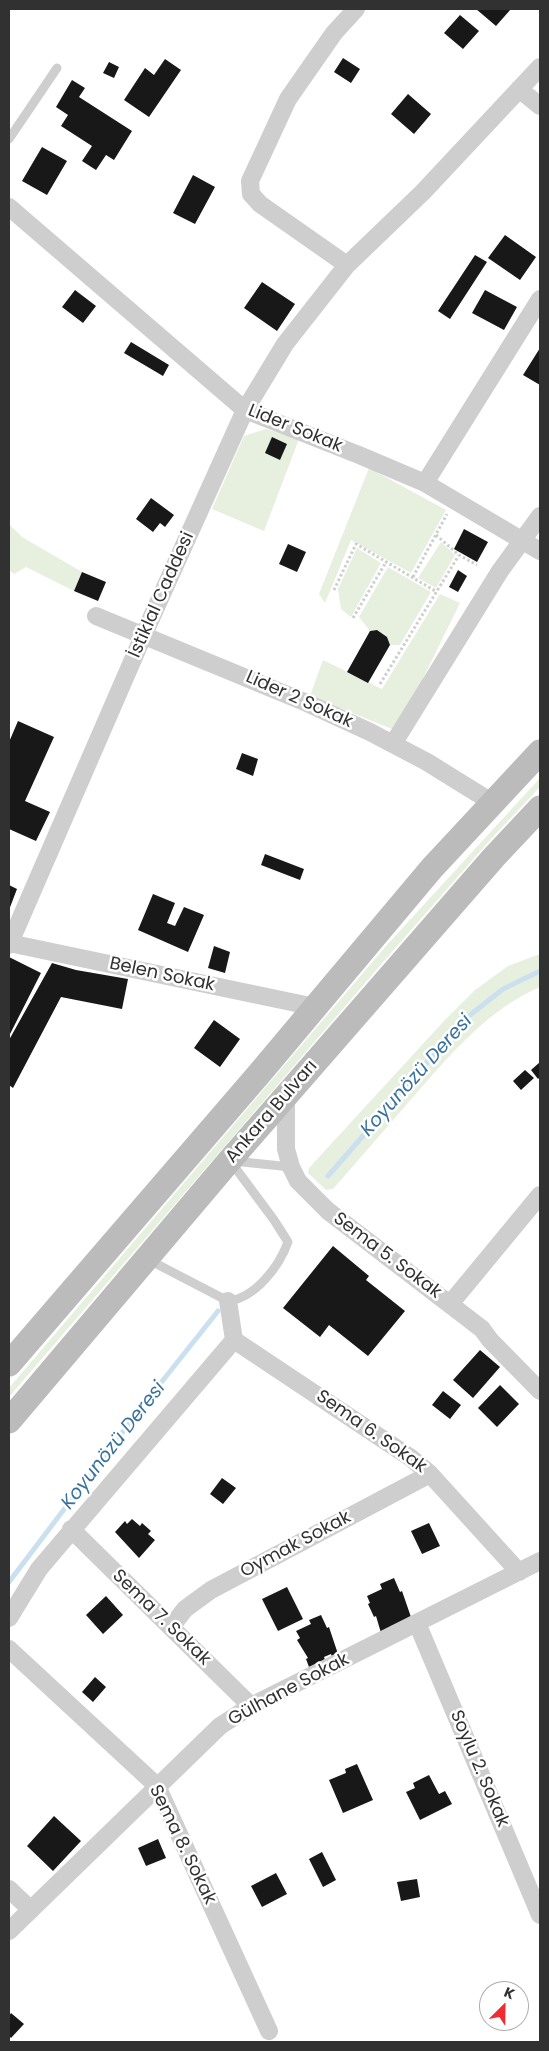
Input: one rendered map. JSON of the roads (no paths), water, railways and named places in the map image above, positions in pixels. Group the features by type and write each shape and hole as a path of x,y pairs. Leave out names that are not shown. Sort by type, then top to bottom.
{"main road":[{"name":"Ankara Bulvarı","path":"13,1352 315,1007 432,868 540,752"},
{"name":"Ankara Bulvarı","path":"9,1421 230,1160 494,857 539,812"}],"street":[{"path":"347,265 260,204 251,194 250,181 288,99 334,33 356,9"},
{"name":"İstiklal Caddesi","path":"9,944 144,634 245,410 285,344 347,265 423,192 540,67"},
{"path":"519,89 540,106"},
{"name":"Lider Sokak","path":"9,207 245,410 359,454 425,483 540,551"},
{"path":"425,483 540,299"},
{"path":"393,744 500,571 540,516"},
{"name":"Lider 2 Sokak","path":"96,616 144,634 307,703 393,744 493,803"},
{"name":"Belen Sokak","path":"9,944 315,1007"},
{"name":"Sema 5. Sokak","path":"286,1096 284,1130 286,1148 291,1167 298,1181 328,1211 482,1329 490,1340 540,1391"},
{"path":"450,1304 540,1195"},
{"path":"9,1618 39,1569 71,1529 234,1340 228,1301"},
{"name":"Sema 6. Sokak","path":"234,1340 411,1458 430,1474 519,1572"},
{"name":"Oymak Sokak","path":"172,1628 185,1609 211,1590 430,1474"},
{"name":"Sema 7. Sokak","path":"71,1529 252,1706"},
{"name":"Gülhane Sokak","path":"9,1931 220,1726 252,1706 540,1561"},
{"name":"Soylu 2. Sokak","path":"418,1623 538,1906"},
{"name":"Sema 8. Sokak","path":"9,1649 157,1786 269,2031"},
{"path":"9,1889 31,1910"}],"lane":[{"path":"9,139 57,68"},
{"path":"230,1160 291,1167"},
{"path":"146,1258 228,1301 238,1300 249,1293 272,1270 284,1254 288,1242 230,1160"}],"waterway":[{"name":"Koyunözü Deresi","path":"328,1176 465,1019 503,989 540,971"},
{"name":"Koyunözü Deresi","path":"9,1582 137,1413 218,1311"}]}
